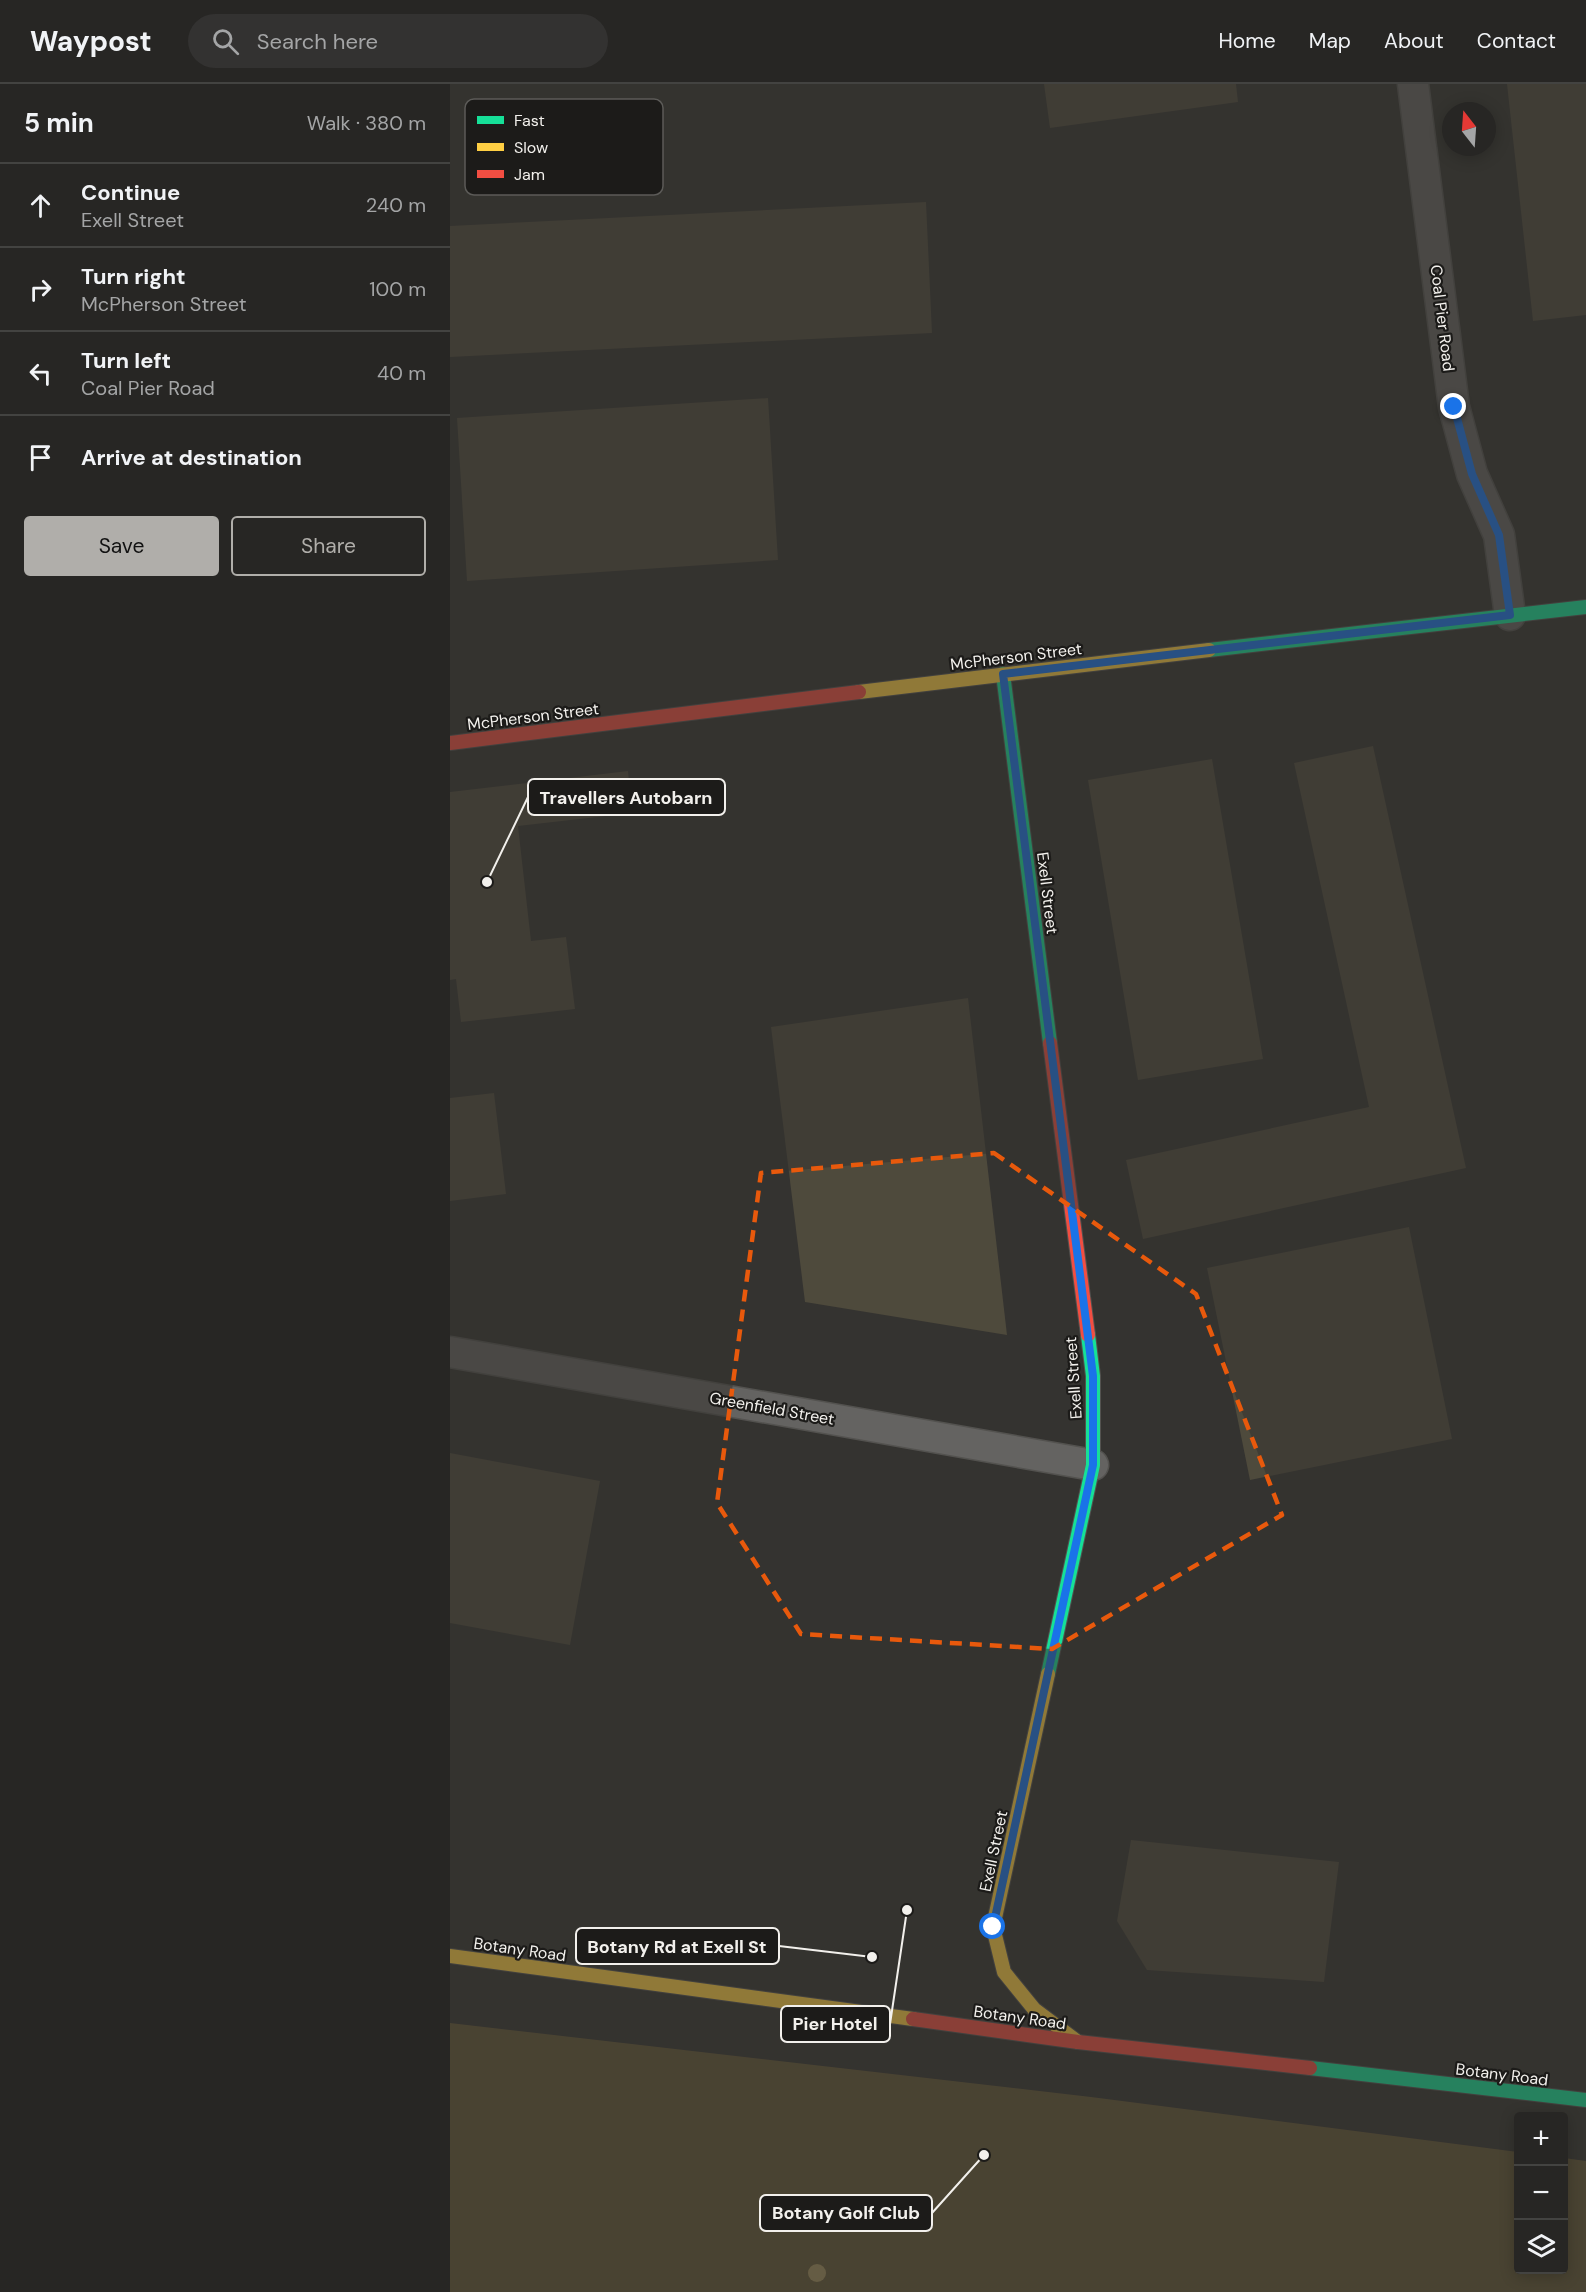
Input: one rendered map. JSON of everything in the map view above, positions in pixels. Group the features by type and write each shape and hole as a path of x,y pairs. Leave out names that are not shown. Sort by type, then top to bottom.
{"street":[{"name":"Coal Pier Road","path":"1413,84 1454,407 1472,474 1499,535 1510,615"},
{"name":"McPherson Street","path":"450,743 1003,674 1586,607"},
{"name":"Exell Street","path":"1003,674 1093,1376 1093,1465 993,1927 1004,1972 1034,2008 1078,2042"},
{"name":"Greenfield Street","path":"450,1352 1093,1465"},
{"name":"Botany Road","path":"450,1956 1078,2042 1586,2100"}],"highlighted area":[{"path":"994,1153 1196,1294 1282,1515 1052,1649 801,1634 717,1503 761,1173"}],"shaded area":[{"path":"450,2023 1091,2097 1514,2151 1514,2274 1568,2274 1568,2159 1586,2161 1586,2292 450,2292"}],"building":[{"path":"1044,84 1236,84 1238,102 1050,128"},
{"path":"1507,84 1586,84 1586,315 1533,321"},
{"path":"926,202 932,333 450,357 450,226"},
{"path":"768,398 778,560 467,581 457,418"},
{"path":"1373,746 1466,1168 1143,1239 1126,1160 1369,1107 1294,763"},
{"path":"1212,759 1263,1059 1138,1080 1088,780"},
{"path":"628,771 632,813 518,826 531,941 566,937 575,1009 461,1022 456,979 450,980 450,792"},
{"path":"968,998 1007,1335 805,1302 771,1027"},
{"path":"494,1093 506,1194 450,1201 450,1098"},
{"path":"1409,1227 1452,1439 1250,1480 1207,1268"},
{"path":"450,1453 600,1481 570,1645 450,1623"},
{"path":"1131,1840 1339,1862 1324,1982 1147,1970 1117,1921"}],"traffic: fast":[{"path":"1209,650 1586,607"},
{"path":"1003,674 1050,1043"},
{"path":"1048,1674 1093,1465 1093,1376 1088,1335"},
{"path":"1310,2068 1586,2100"}],"traffic: slow":[{"path":"859,692 1209,650"},
{"path":"1048,1674 993,1927 1004,1972 1034,2009 1078,2042"},
{"path":"450,1956 913,2019"}],"traffic: jam":[{"path":"450,743 859,692"},
{"path":"1050,1043 1088,1335"},
{"path":"913,2019 1078,2042 1310,2068"}],"place":[{"name":"Travellers Autobarn","path":"487,882"},
{"name":"Pier Hotel","path":"907,1910"},
{"name":"Botany Rd at Exell St","path":"872,1957"},
{"name":"Botany Golf Club","path":"984,2155"}],"route":[{"path":"993,1927 1093,1465 1093,1376 1003,674 1510,615 1499,535 1472,474 1454,407"}]}
